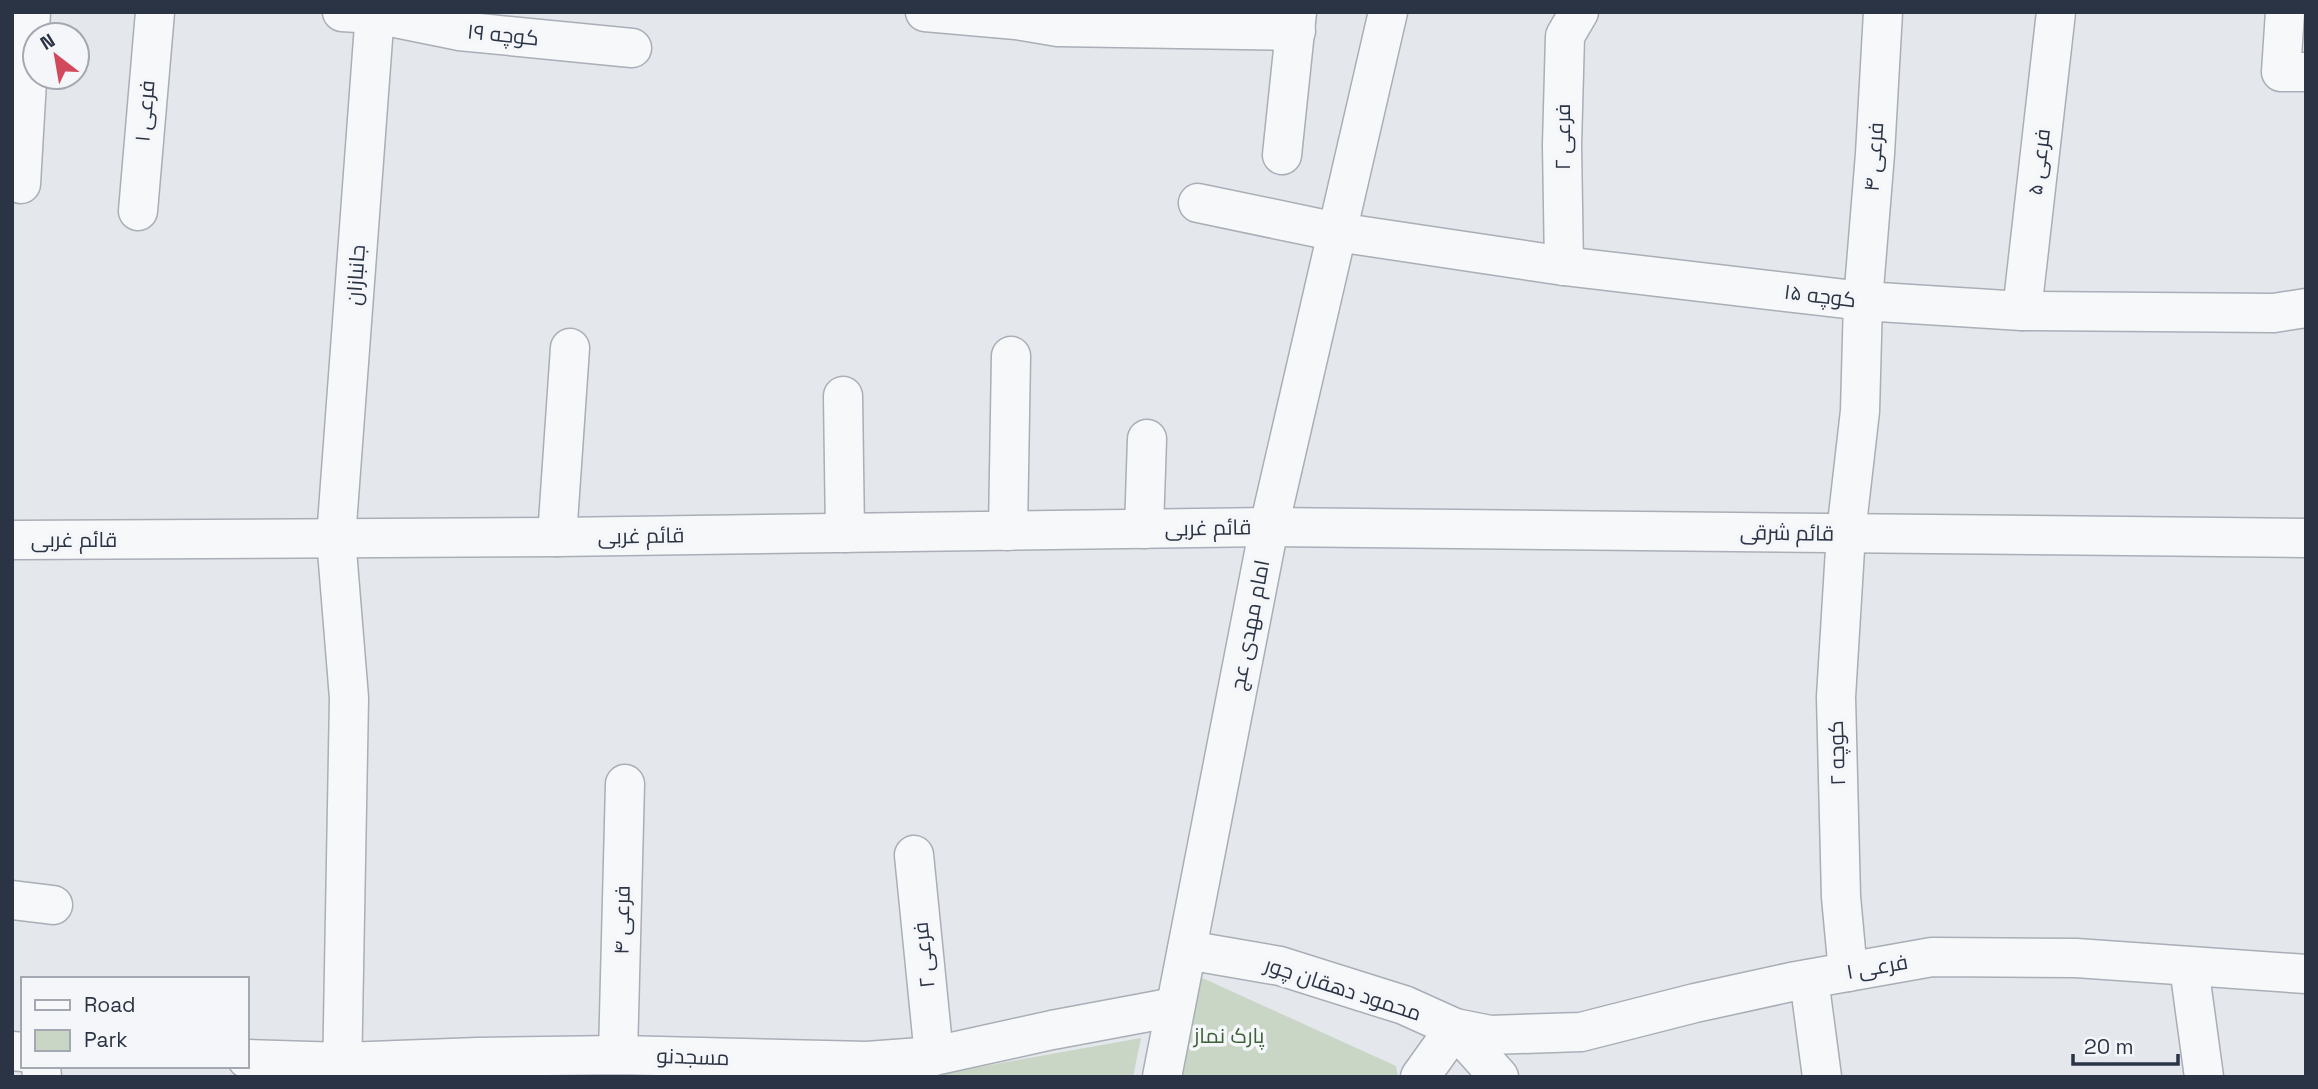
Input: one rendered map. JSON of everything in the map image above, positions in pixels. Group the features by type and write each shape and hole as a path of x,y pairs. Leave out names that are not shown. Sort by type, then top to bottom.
{"street":[{"path":"21,184 31,12"},
{"name":"فرعی ۱","path":"138,211 155,12"},
{"path":"925,12 1016,16 1058,27 1297,22 1282,155"},
{"name":"امام مهدی عج","path":"1162,1077 1269,527 1388,12"},
{"name":"فرعی ۲","path":"1564,266 1562,145 1565,36 1579,12"},
{"name":"فرعی ۴","path":"1846,533 1860,411 1863,301 1883,12"},
{"name":"فرعی ۵","path":"2022,311 2056,12"},
{"path":"2285,12 2281,72 2306,72"},
{"name":"کوچه ۱۹","path":"364,13 459,31 632,48"},
{"name":"جانبازان","path":"342,1069 349,698 336,538 364,13"},
{"name":"کوچه ۱۵","path":"1198,203 1337,232 1564,266 1863,301 2022,311 2274,313 2306,308"},
{"path":"557,537 570,348"},
{"path":"1008,531 1011,356"},
{"path":"843,396 845,533"},
{"path":"1144,529 1147,439"},
{"name":"قائم غربی","path":"12,540 557,537 1269,527"},
{"name":"قائم شرقی","path":"1269,527 2306,538"},
{"name":"کوچه ۲","path":"1846,533 1836,697 1841,897 1848,972"},
{"name":"فرعی ۴","path":"618,1055 625,784"},
{"name":"فرعی ۲","path":"914,855 934,1056"},
{"path":"12,900 53,905"},
{"name":"محمود دهقان چور","path":"1187,950 1280,966 1404,1005 1455,1028"},
{"name":"فرعی ۱","path":"1455,1028 1490,1035 1581,1032 1695,1003 1932,957 2076,958 2306,974"},
{"path":"2189,967 2204,1077"},
{"path":"1809,979 1822,1077"},
{"name":"مسجدنو","path":"248,1059 342,1069 478,1056 618,1055 867,1069 1175,1007"},
{"path":"1420,1077 1455,1028 1499,1077"}],"green space":[{"name":"پارک نماز","path":"1198,976 1396,1066 1398,1077 1179,1077"},
{"path":"1141,1038 1133,1077 934,1077 934,1075"}]}
